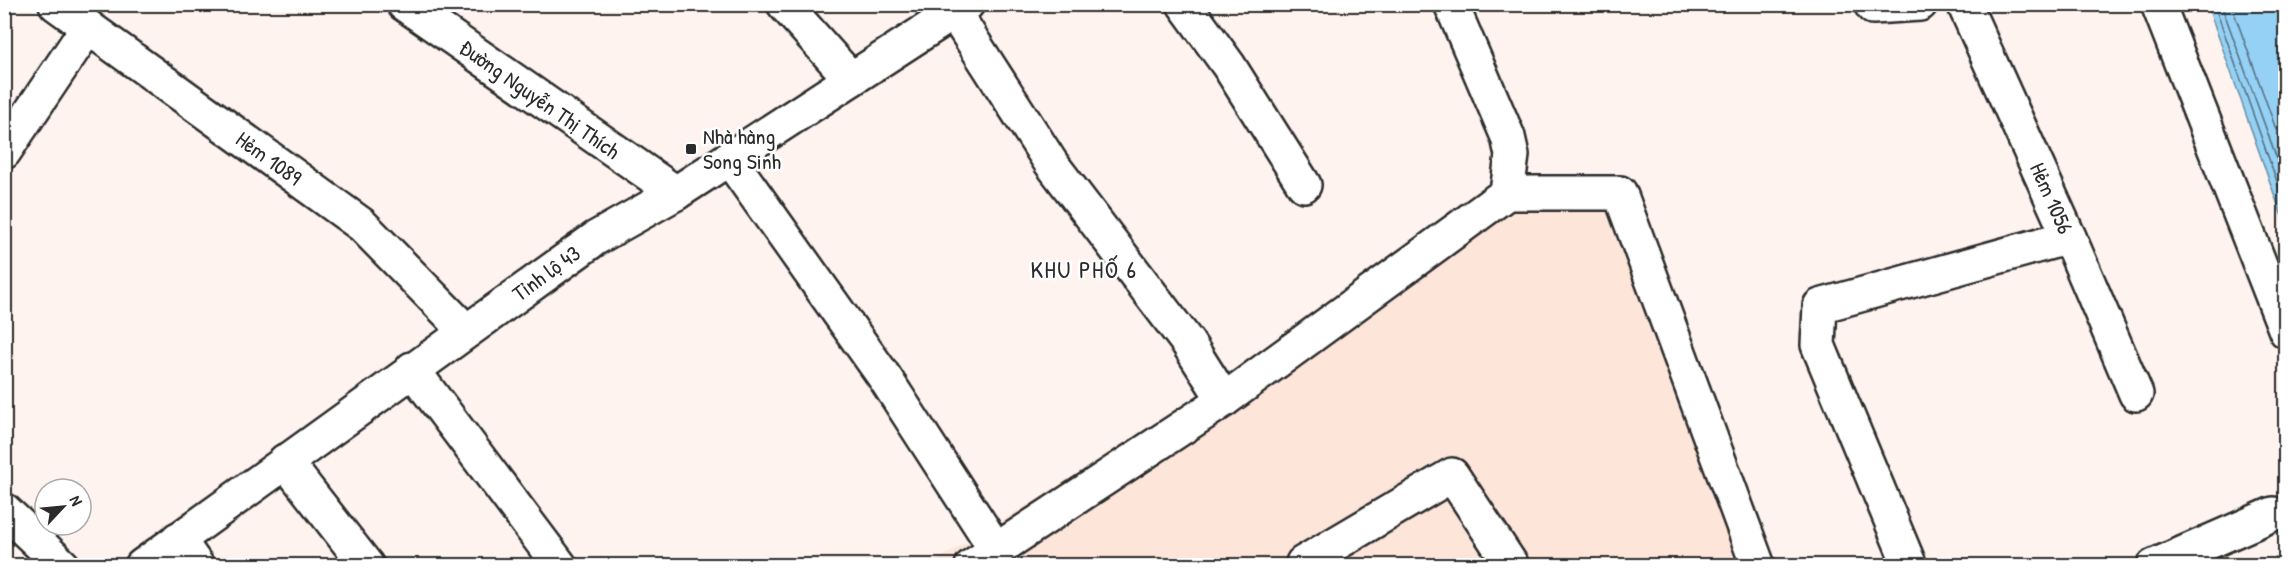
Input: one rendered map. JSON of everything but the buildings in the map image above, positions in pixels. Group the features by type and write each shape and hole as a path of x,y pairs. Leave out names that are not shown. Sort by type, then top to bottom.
{"street":[{"name":"Hẻm 1089","path":"56,4 362,225 466,331"},
{"name":"Đường Nguyễn Thị Thích","path":"404,4 676,193"},
{"path":"784,4 851,79"},
{"path":"1184,4 1229,66 1304,185"},
{"path":"1451,4 1508,137 1512,155 1507,193"},
{"path":"1871,4 1873,7 1920,4"},
{"name":"Hẻm 1056","path":"1964,4 2069,237 2136,394"},
{"path":"2158,4 2286,331"},
{"path":"960,8 1051,163 1188,343 1224,400"},
{"name":"Tỉnh lộ 43","path":"142,566 596,238 676,193 960,8"},
{"path":"4,152 88,27"},
{"path":"729,158 885,378 985,558 1224,400 1507,193 1620,193 1758,566"},
{"path":"1910,566 1818,345 1820,306 2069,237"},
{"path":"412,369 560,566"},
{"path":"285,461 368,566"},
{"path":"1304,566 1302,562 1452,475 1512,566"},
{"path":"4,510 63,566"},
{"path":"2154,566 2273,514"},
{"path":"178,538 196,566"}],"shaded area":[{"path":"1523,202 1616,209 1745,565 935,566 933,563"}],"water":[{"path":"2207,5 2285,5 2285,225 2208,7"}],"place":[{"name":"Nhà hàng Song Sinh","path":"691,149"}],"district":[{"name":"KHU PHỐ 6","path":"1084,269"}]}
